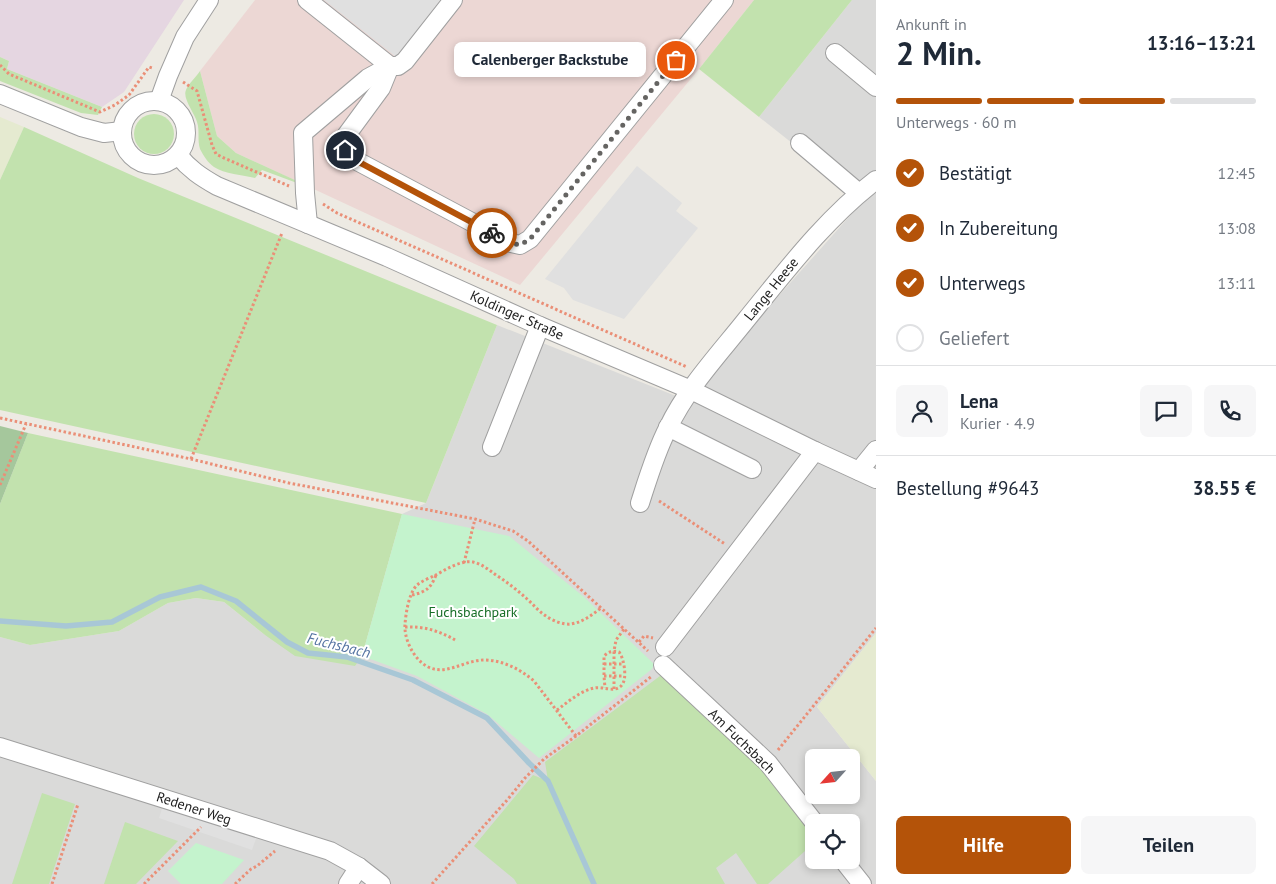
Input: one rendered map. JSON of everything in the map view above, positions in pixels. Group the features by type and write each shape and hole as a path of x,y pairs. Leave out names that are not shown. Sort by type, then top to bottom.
{"street":[{"path":"159,101 185,37 209,0"},
{"path":"307,0 390,66"},
{"path":"308,224 304,193 303,133 368,78 390,66 398,66 404,61 453,0"},
{"path":"390,66 381,88 345,137 345,150 357,161 512,243 520,245 530,239 724,0"},
{"path":"835,53 876,88"},
{"path":"0,94 80,127 104,133 122,131"},
{"path":"159,101 172,106 178,111 185,123 186,136 182,150 173,159 161,164 148,164 131,155 127,150 122,131 126,118 134,108 146,102 159,101"},
{"path":"800,143 859,193"},
{"name":"Koldinger Straße","path":"178,155 198,176 217,186 387,257 540,326 690,390 876,479"},
{"name":"Lange Heese","path":"642,497 657,452 668,427 690,390 825,226 859,193 876,180"},
{"path":"492,447 540,326"},
{"path":"668,427 752,470"},
{"path":"860,471 876,450"},
{"path":"660,643 815,451"},
{"name":"Am Fuchsbach","path":"663,665 768,763 808,814"},
{"name":"Redener Weg","path":"0,746 330,851 359,867 381,884"},
{"path":"348,884 359,867"},
{"path":"850,869 862,884"}],"path":[{"path":"0,65 9,74 100,112 115,105 129,94 149,67 197,91 216,154 304,193 338,213 702,374"},
{"path":"191,459 282,233"},
{"path":"0,418 191,459 289,483 475,519 513,531 528,541 663,665 657,673 544,759 432,884"},
{"path":"0,485 26,424"},
{"path":"642,497 728,546"},
{"path":"464,563 475,519"},
{"path":"576,736 534,681 515,668 485,660 442,670 431,669 421,662 414,654 408,641 405,627 409,602 418,584 445,569 472,562 486,568 546,616 560,623 570,624 588,619 601,608"},
{"path":"412,595 427,590 433,583 436,575"},
{"path":"405,627 429,629 444,633 455,640"},
{"path":"768,763 876,628"},
{"path":"614,689 614,651 616,640 624,629"},
{"path":"639,642 644,636 660,643"},
{"path":"557,710 584,692 595,688 614,689 620,687 624,683 623,656 620,652 608,652 604,656 605,688"},
{"path":"604,664 624,664"},
{"path":"604,676 624,676"},
{"path":"52,884 78,804"},
{"path":"144,884 214,814"},
{"path":"236,884 251,869 279,847 284,836"}],"shaded area":[{"path":"0,0 184,0 124,92 102,107 7,69 9,61 0,57"},
{"path":"255,0 754,0 520,285 236,153 217,136 200,71"},
{"path":"324,0 441,0 396,57"},
{"path":"852,0 876,0 876,633 817,707 850,749 805,749 805,804 860,804 860,761 876,781 876,884 0,884 0,637 30,645 119,631 168,603 196,598 224,602 265,635 362,656 402,514 426,503 497,325 686,400 864,200 759,117"},
{"path":"637,166 682,203 676,211 698,228 624,319 573,300 564,288 545,279"},
{"path":"163,805 257,836 252,850 159,818"}],"green space":[{"path":"754,0 852,0 759,117 699,69"},
{"path":"0,57 9,61 7,69 102,107 98,115 81,113 0,81"},
{"path":"200,71 217,136 236,153 297,181 297,183 262,170 255,178 228,173 218,169 208,161 200,149 197,122 187,102 185,93"},
{"path":"154,114 168,120 174,134 168,148 154,154 140,148 134,134 140,120"},
{"path":"0,117 24,127 0,180"},
{"path":"24,127 138,178 497,325 426,503 0,410 0,180"},
{"path":"0,426 28,433 0,504"},
{"path":"28,433 402,514 362,656 355,666 295,656 224,602 196,598 168,603 119,631 30,645 0,637 0,504"},
{"name":"Fuchsbachpark","path":"402,514 509,536 584,597 654,664 652,669 539,758 487,714 417,676 362,656"},
{"path":"876,633 876,781 860,761 860,749 850,749 817,707"},
{"path":"664,673 761,768 805,821 805,851 768,884 757,884 736,853 716,868 725,884 517,884 514,879 474,846 533,775 548,781 545,762"},
{"path":"42,793 75,804 49,884 12,884"},
{"path":"125,822 178,841 136,884 104,884"},
{"path":"196,843 244,860 222,884 181,884 168,871"}],"waterway":[{"name":"Fuchsbach","path":"0,621 66,626 112,622 160,597 201,587 236,601 287,642 308,653 347,657 413,680 487,718 548,781 594,884"}],"way so far":[{"path":"492,233 520,245 530,239 676,60"}],"place":[{"name":"Calenberger Backstube","path":"676,60"}],"route":[{"path":"345,150 357,161 492,233"}]}
